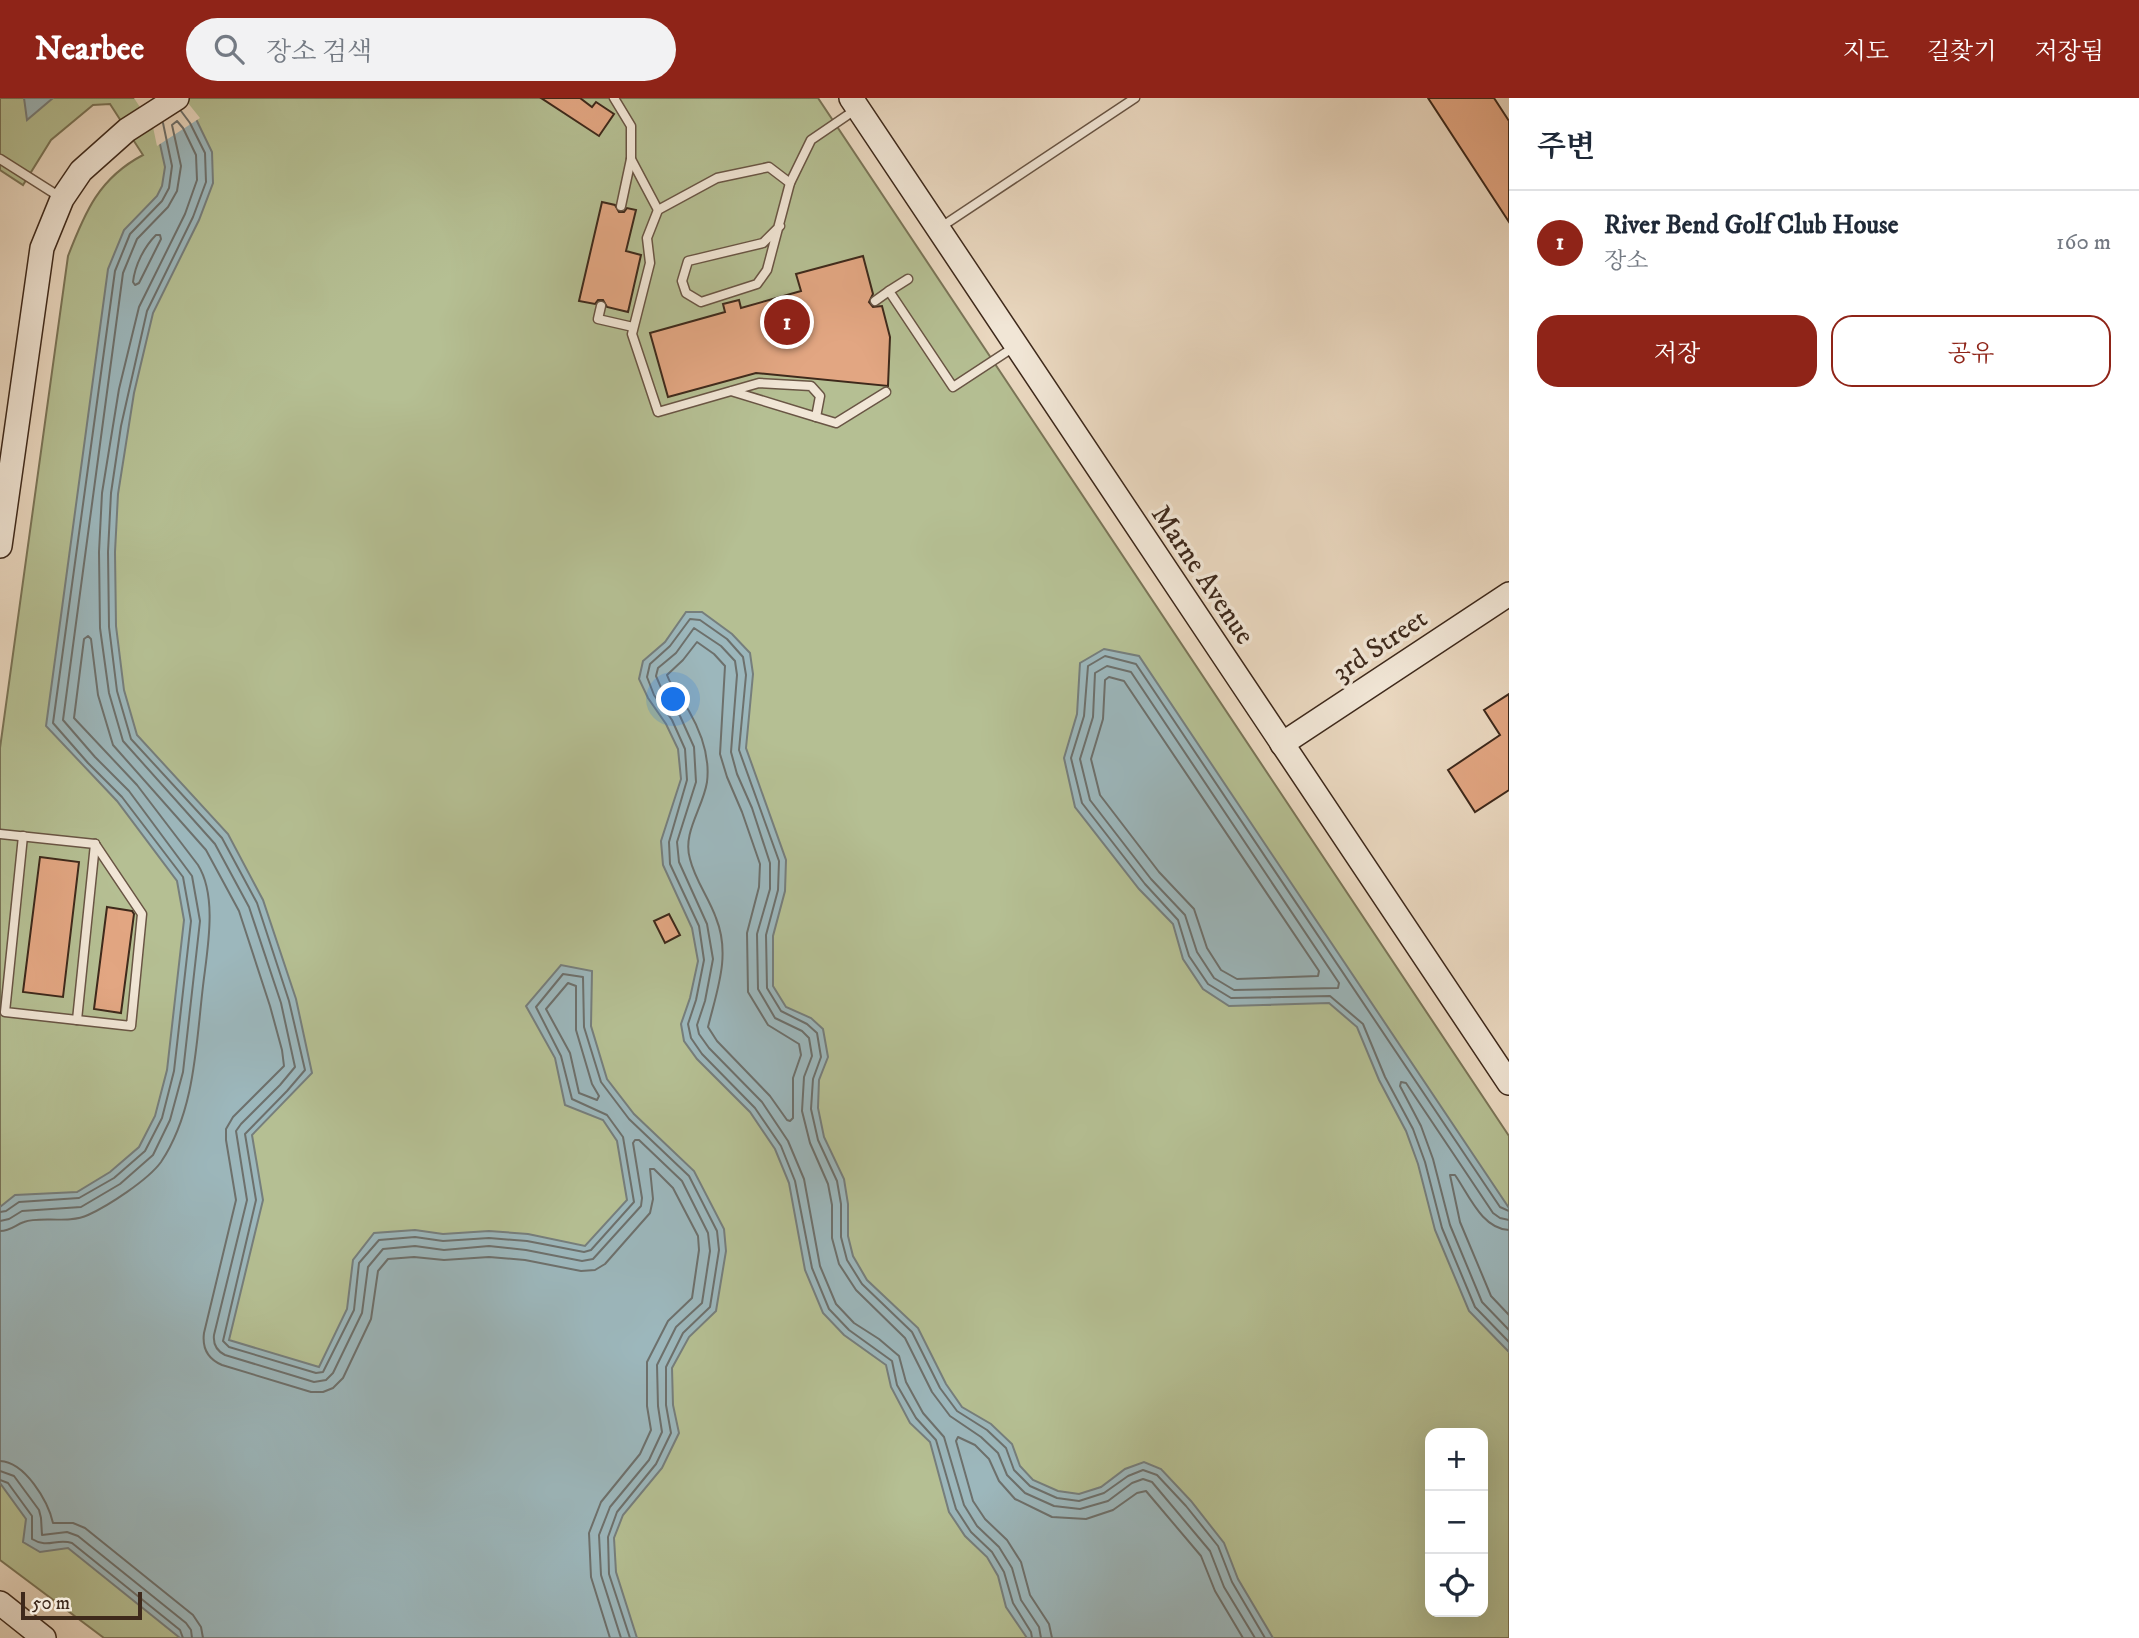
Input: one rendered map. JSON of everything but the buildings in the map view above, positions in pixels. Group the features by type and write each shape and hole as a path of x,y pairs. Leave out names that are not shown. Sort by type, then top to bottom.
{"street":[{"path":"0,546 43,248 62,199 81,171 127,130 177,98"},
{"name":"Marne Avenue","path":"855,103 1509,1083"},
{"name":"3rd Street","path":"1282,744 1509,593"},
{"path":"0,1603 44,1638"}],"lane":[{"path":"614,98 631,126 632,159 621,206"},
{"path":"939,229 1135,98"},
{"path":"780,226 763,243 688,261 682,281 686,293 701,302 757,284 767,270 780,226 790,183 811,140 855,103"},
{"path":"0,159 62,199"},
{"path":"632,159 658,210"},
{"path":"790,183 769,167 718,178 658,210 647,238 650,263 632,334 658,412 760,383 811,386 820,396 816,417"},
{"path":"875,301 908,279"},
{"path":"889,291 953,387 1016,345"},
{"path":"601,306 598,318 633,327"},
{"path":"731,391 836,423 886,393"},
{"path":"0,834 23,836 95,844 142,914 131,1026 5,1012 23,836"},
{"path":"77,1020 95,844"}],"green space":[{"path":"0,98 818,98 1509,1136 1509,1638 104,1638 0,1560 0,748 68,256 88,211 104,185 143,155 110,104 93,105 51,140 23,185 0,170"}],"water":[{"path":"24,98 53,98 27,120"},
{"path":"196,119 212,152 213,183 199,220 153,313 134,393 118,494 115,552 116,626 124,690 137,735 228,834 263,900 296,999 312,1073 252,1135 263,1200 229,1340 319,1367 347,1309 353,1260 374,1233 415,1230 443,1234 489,1231 528,1234 585,1246 627,1200 617,1141 603,1120 565,1105 555,1058 526,1006 561,965 592,971 591,1026 607,1079 634,1114 694,1171 724,1229 726,1251 716,1311 689,1337 672,1368 673,1405 679,1433 662,1468 623,1515 614,1538 616,1572 637,1638 180,1638 68,1548 40,1552 23,1542 26,1519 0,1483 0,1207 15,1195 77,1192 110,1172 139,1147 155,1116 167,1070 184,920 177,881 117,801 46,726 108,269 124,230 157,196 162,186 165,167 156,126"},
{"path":"686,612 702,612 732,634 750,653 753,674 746,748 786,860 785,891 773,936 773,986 786,1007 811,1018 823,1029 828,1057 819,1080 818,1108 824,1137 844,1179 848,1204 848,1236 853,1256 867,1280 918,1328 946,1384 962,1407 991,1424 1012,1444 1020,1466 1033,1480 1058,1491 1079,1494 1101,1487 1125,1469 1144,1462 1161,1469 1224,1543 1238,1579 1273,1638 1027,1638 1006,1607 998,1576 987,1557 965,1536 949,1512 930,1442 910,1423 891,1387 886,1365 844,1335 823,1313 805,1270 789,1183 775,1149 750,1112 697,1059 684,1041 681,1024 698,961 692,928 663,865 661,841 681,779 678,749 639,679 643,661 665,642"},
{"path":"1104,649 1139,656 1509,1208 1509,1352 1469,1311 1435,1230 1418,1164 1406,1131 1379,1080 1357,1027 1329,1003 1229,1006 1203,989 1183,959 1173,924 1139,889 1075,807 1064,758 1077,714 1080,663"}],"pier":[{"path":"134,98 184,98 200,118 157,146 153,127"}],"place":[{"name":"River Bend Golf Club House","path":"787,322"}]}
